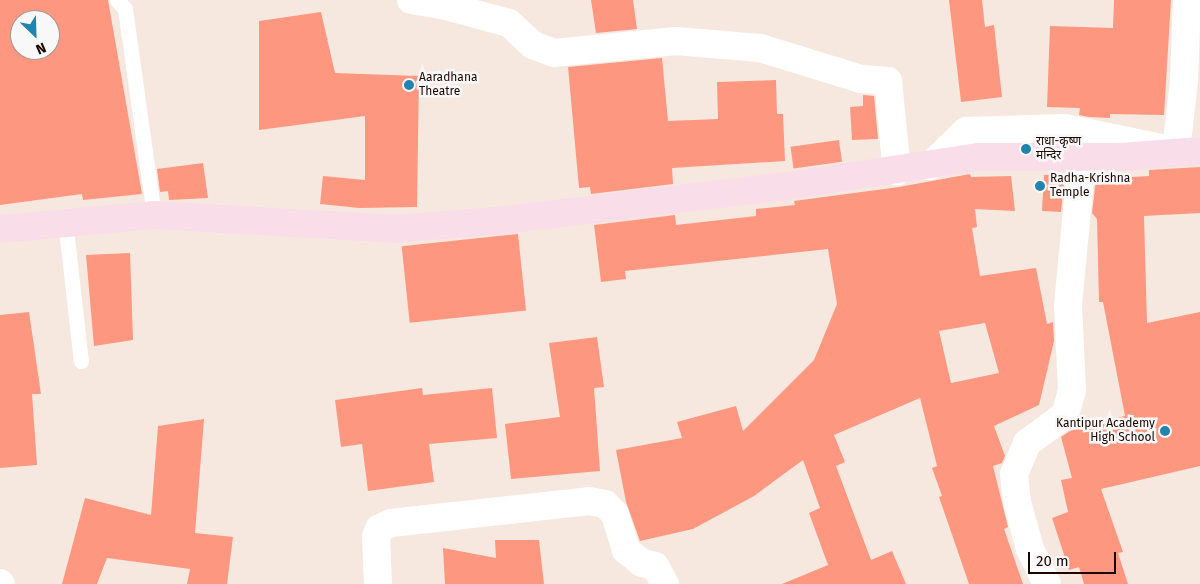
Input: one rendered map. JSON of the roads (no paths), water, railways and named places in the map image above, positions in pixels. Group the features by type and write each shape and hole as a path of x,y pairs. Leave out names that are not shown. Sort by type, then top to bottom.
{"main road":[{"path":"0,229 65,221 154,215 394,228 505,220 897,172 1011,155 1082,157 1188,151"}],"street":[{"path":"411,0 442,5 509,23 533,45 554,53 676,41 760,48 861,79 888,80 897,172"},
{"path":"930,166 966,131 1066,128 1188,151 1184,81 1187,0"},
{"path":"1047,584 1030,549 1017,502 1014,474 1027,443 1064,415 1072,390 1068,304 1082,157"},
{"path":"378,584 376,537 379,529 391,523 589,501 605,504 615,514 626,550 642,563 655,566 665,584"}],"lane":[{"path":"117,0 125,9 154,215"},
{"path":"65,221 81,361"}],"place":[{"name":"Aaradhana Theatre","path":"409,85"},
{"name":"राधा-कृष्ण मन्दिर","path":"1026,149"},
{"name":"Radha-Krishna Temple","path":"1040,186"},
{"name":"Kantipur Academy High School","path":"1165,431"}]}
